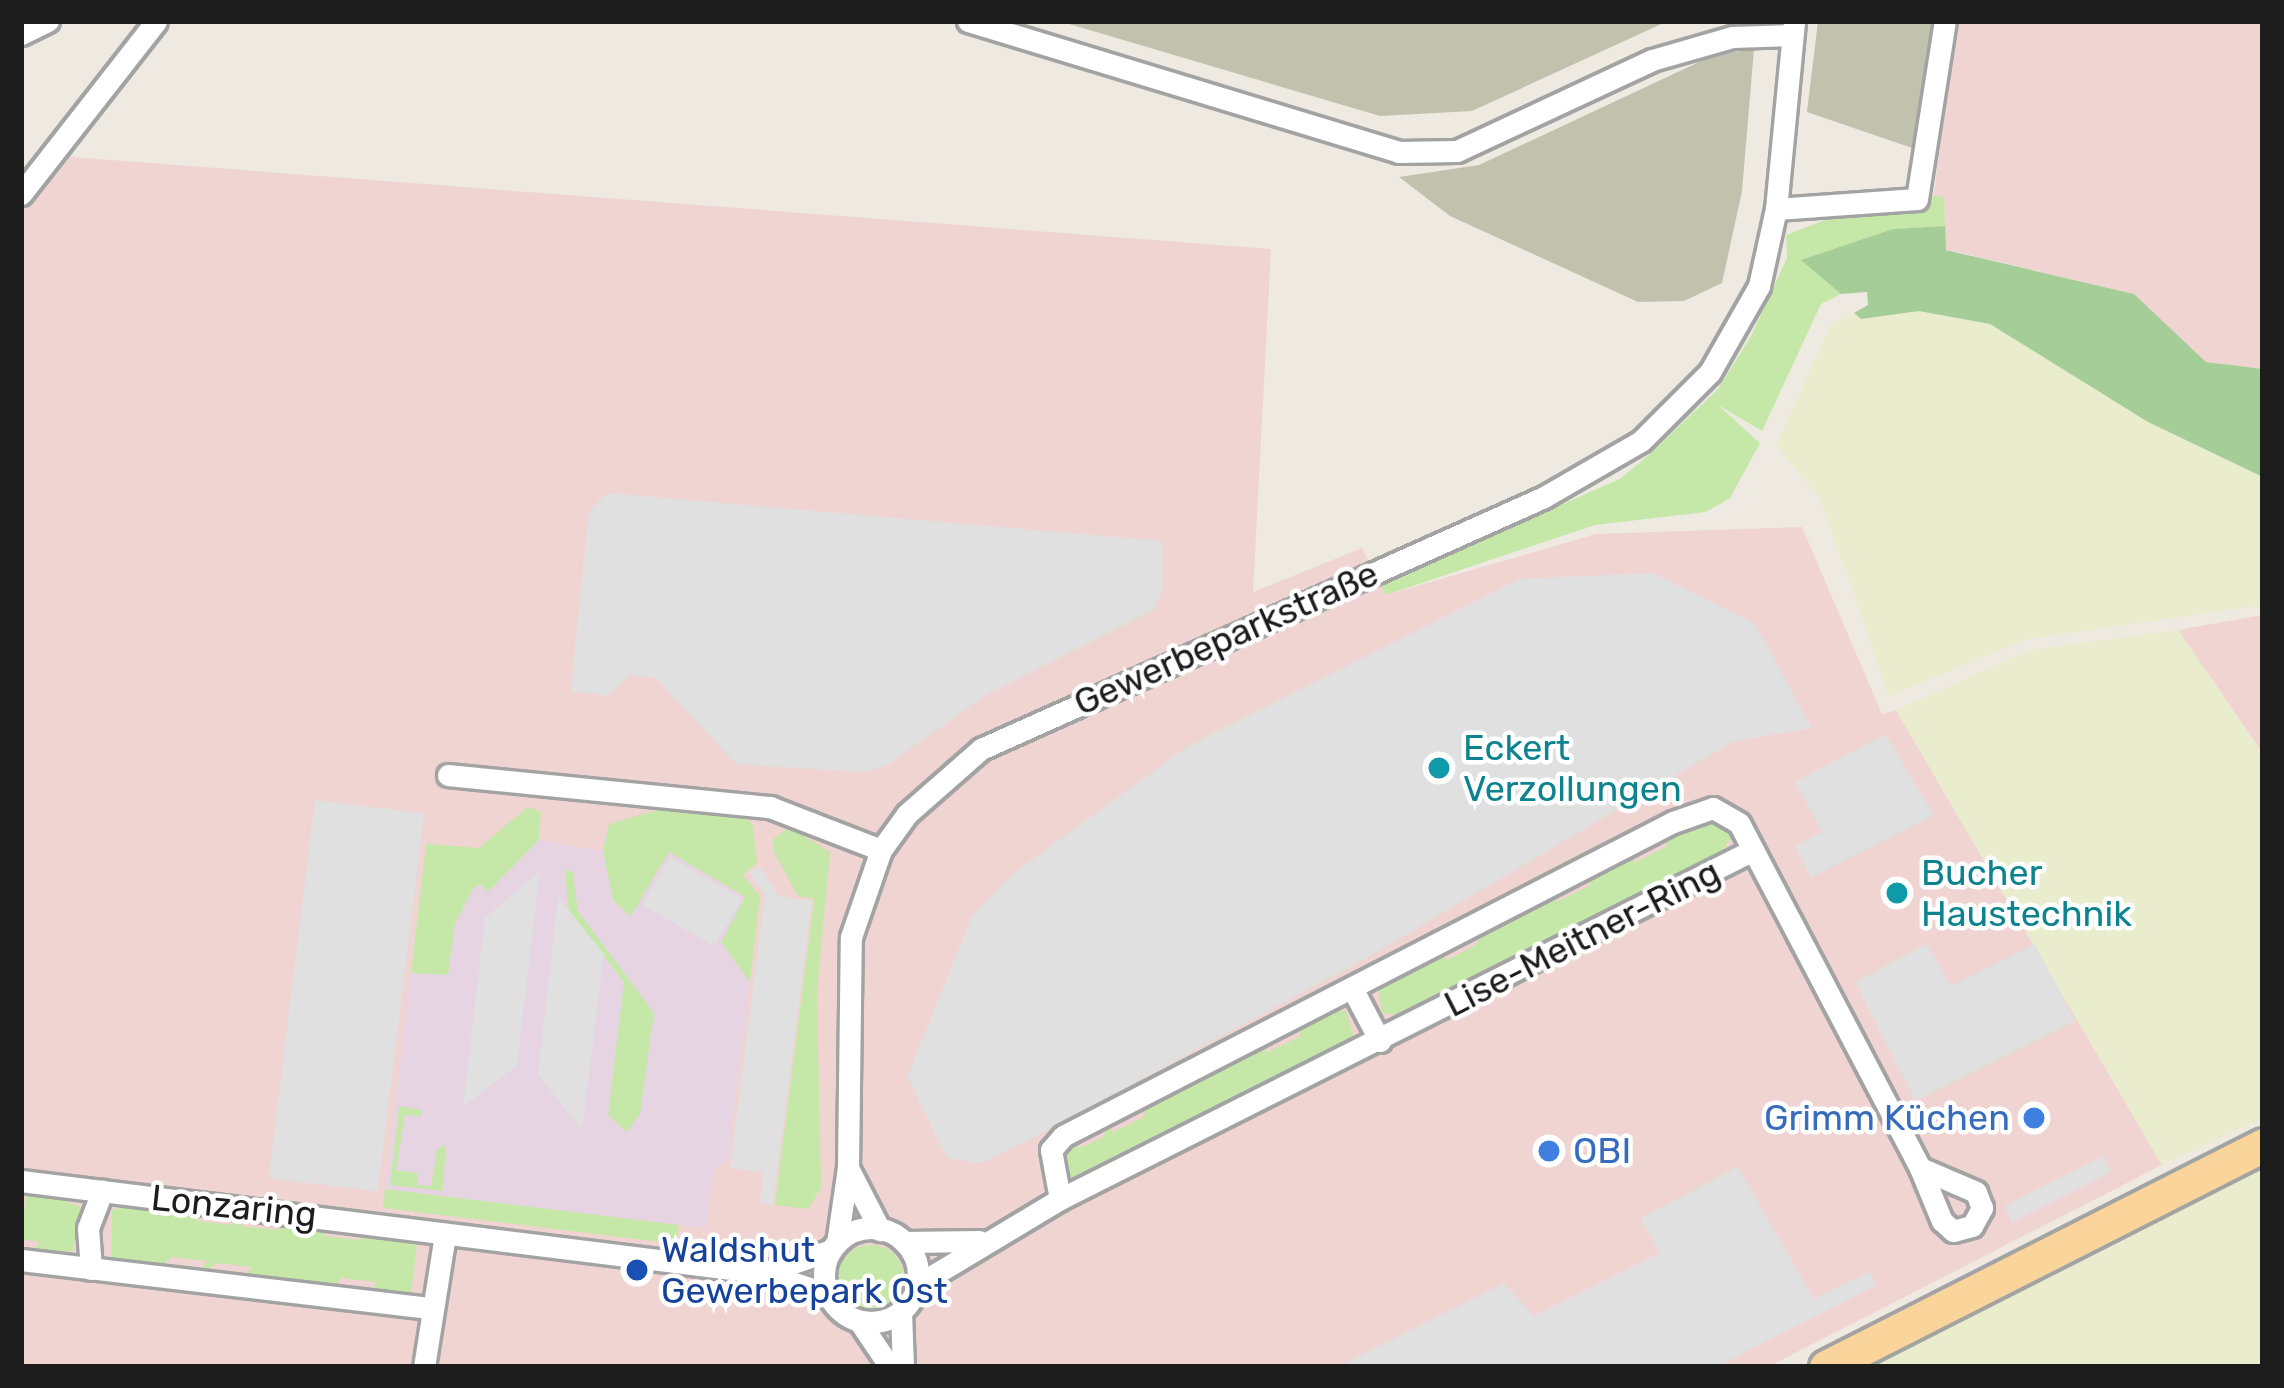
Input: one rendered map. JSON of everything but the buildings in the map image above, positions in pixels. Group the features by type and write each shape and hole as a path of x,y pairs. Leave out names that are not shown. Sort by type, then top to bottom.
{"main road":[{"path":"1826,1367 2263,1145"}],"street":[{"path":"21,34 48,21"},
{"path":"21,194 156,21"},
{"path":"968,21 1397,152 1457,151 1652,60 1732,37 1793,28"},
{"path":"1776,209 1916,200 1945,21"},
{"name":"Gewerbeparkstraße","path":"827,1294 848,1168 846,980 860,896 881,850 943,777 981,749 1206,644 1544,497 1641,441 1710,372 1739,329 1759,286 1776,209 1793,28"},
{"path":"448,775 770,807 881,850"},
{"name":"Lise-Meitner-Ring","path":"917,1285 980,1240 1753,850 1732,813 1713,808 1673,822 1063,1136 1050,1164 1060,1199"},
{"path":"1753,850 1920,1168"},
{"path":"1352,988 1380,1041"},
{"name":"Gewerbeparkstraße","path":"848,1168 880,1229"},
{"name":"Lonzaring","path":"21,1181 764,1273"},
{"path":"92,1268 88,1228 102,1191"},
{"path":"764,1273 880,1229 904,1242 917,1285 901,1311 903,1367"},
{"path":"424,1367 429,1308 446,1235"},
{"name":"Lise-Meitner-Ring","path":"904,1242 980,1240"},
{"path":"21,1260 429,1308"},
{"path":"764,1273 827,1294 859,1321 890,1367"},
{"path":"859,1321 901,1311"}],"shaded area":[{"path":"1059,21 1668,21 1472,111 1380,116"},
{"path":"1818,21 1932,21 1915,149 1807,112"},
{"path":"1955,21 2263,21 2263,369 2206,362 2134,294 1945,249 1944,197 1934,195"},
{"path":"1754,49 1742,191 1722,283 1684,301 1638,302 1450,216 1399,177 1479,165 1714,55"},
{"path":"51,141 72,157 1271,249 1253,592 1362,548 1386,595 1596,534 1802,527 1882,714 1896,710 2162,1165 1768,1367 21,1367 21,176"},
{"path":"1919,311 1990,324 2148,422 2263,477 2263,605 2028,639 1889,696 1820,498 1776,446 1831,324 1854,313 1861,319"},
{"path":"607,493 1162,541 1162,593 1154,610 986,695 886,766 863,772 736,764 656,678 630,675 609,696 571,691 589,511"},
{"path":"1652,573 1755,624 1812,728 1732,742 1368,957 1027,1141 980,1163 947,1158 907,1077 972,916 1014,873 1187,747 1519,579"},
{"path":"2263,615 2263,754 2178,630"},
{"path":"2178,630 2263,754 2263,1118 2162,1165 1896,710 2030,650"},
{"path":"1885,734 1934,815 1811,878 1795,846 1822,832 1795,782"},
{"path":"315,800 424,813 378,1192 269,1178"},
{"path":"510,821 540,826 540,840 594,850 603,851 604,835 724,851 760,896 728,1159 713,1172 706,1228 385,1189 426,844 479,848"},
{"path":"670,857 742,898 714,946 642,905"},
{"path":"759,865 779,896 812,901 773,1205 760,1203 763,1172 730,1168 765,895 749,873"},
{"path":"540,871 517,1065 463,1107 485,918"},
{"path":"558,897 604,954 582,1131 538,1074"},
{"path":"1927,944 1951,986 2035,944 2075,1021 1915,1101 1855,982"},
{"path":"2103,1156 2111,1172 2012,1222 2004,1206"},
{"path":"1738,1167 1814,1299 1869,1272 1877,1285 1716,1367 1338,1367 1504,1283 1534,1316 1660,1253 1640,1218"},
{"path":"2263,1169 2263,1367 1871,1367 2226,1187"}],"green space":[{"path":"1934,195 1944,197 1945,226 1893,229 1802,260 1841,294 1821,304 1762,431 1718,405 1760,443 1730,498 1706,512 1595,525 1386,595 1380,584 1620,479 1651,453 1718,389 1751,336 1787,258 1786,235 1830,218 1920,212"},
{"path":"1945,226 1946,250 2134,294 2206,362 2263,369 2263,477 2148,422 1990,324 1919,311 1861,319 1854,313 1868,305 1867,292 1841,294 1801,260 1893,229"},
{"path":"528,807 541,812 539,840 488,892 481,884 473,889 455,924 448,975 411,973 426,844 479,848"},
{"path":"669,807 744,815 753,826 757,863 743,875 760,896 750,982 721,942 745,897 669,852 630,917 613,900 603,851 609,824"},
{"path":"1709,820 1733,834 1716,862 1421,1014 1383,1014 1378,989 1398,970 1446,944 1445,961 1478,944 1480,927 1558,886 1557,902 1589,886 1592,869 1635,847 1634,863 1666,847 1669,829"},
{"path":"790,827 830,852 817,993 821,1188 808,1209 775,1205 814,899 798,896 774,852 772,840"},
{"path":"565,870 573,872 578,911 654,1013 640,1114 627,1132 608,1115 624,982 568,909"},
{"path":"1324,1011 1346,1011 1355,1040 1078,1180 1066,1177 1060,1162 1080,1133 1079,1148 1104,1137 1106,1120 1113,1116 1112,1133 1144,1117 1147,1099 1268,1037 1266,1053 1299,1037 1302,1019"},
{"path":"399,1106 422,1110 422,1116 405,1115 396,1170 417,1173 417,1185 431,1186 437,1150 446,1144 443,1191 390,1185"},
{"path":"2263,1160 2263,1169 1871,1367 1850,1367"},
{"path":"27,1187 81,1207 73,1251 29,1254 40,1242 21,1239"},
{"path":"385,1189 679,1225 676,1244 383,1208"},
{"path":"145,1202 206,1208 197,1221 232,1225 244,1212 251,1213 241,1226 277,1230 288,1217 334,1223 324,1236 360,1240 371,1227 409,1236 417,1246 411,1292 367,1295 377,1282 341,1278 330,1291 242,1279 252,1267 216,1263 205,1275 197,1274 207,1261 171,1257 159,1270 111,1257 112,1210"},
{"path":"871,1245 894,1255 904,1278 894,1301 871,1311 848,1301 838,1278 848,1255"}],"place":[{"name":"Eckert Verzollungen","path":"1439,768"},
{"name":"Bucher Haustechnik","path":"1897,893"},
{"name":"Grimm Küchen","path":"2034,1118"},
{"name":"OBI","path":"1549,1151"},
{"name":"Waldshut Gewerbepark Ost","path":"637,1270"}]}
